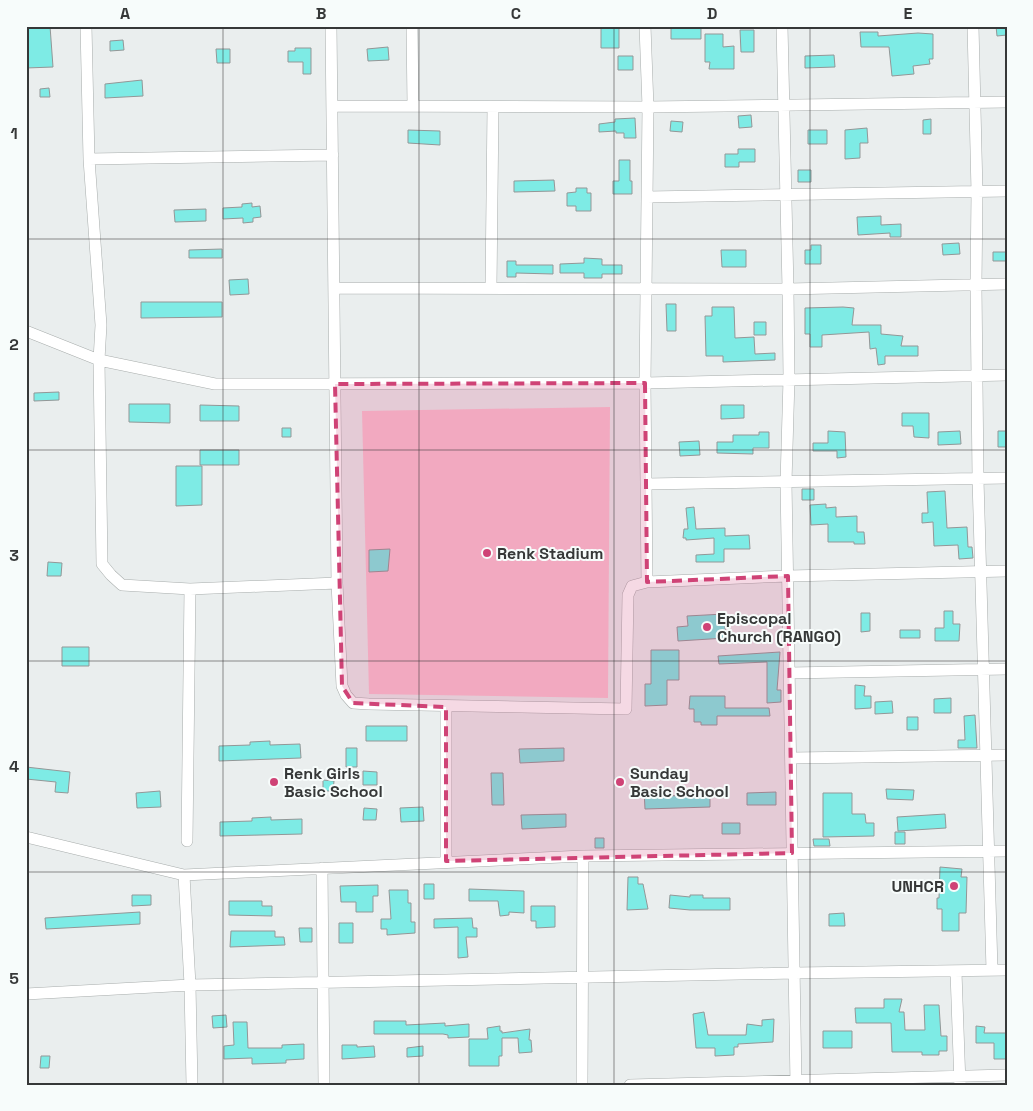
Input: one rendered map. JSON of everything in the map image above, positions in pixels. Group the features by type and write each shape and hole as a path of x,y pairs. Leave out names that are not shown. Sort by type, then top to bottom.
{"street":[{"path":"86,26 90,159 101,325 99,360 102,564 111,576 122,585 190,589 338,583"},
{"path":"331,26 338,583 342,686 346,695 353,703 446,707 626,709 628,595 632,586 647,582 788,576 1007,571"},
{"path":"412,26 413,106"},
{"path":"645,26 648,107 645,383 647,582"},
{"path":"782,26 788,289 789,379 786,482 796,1083"},
{"path":"973,26 977,192 978,479 992,970"},
{"path":"332,106 648,107 1007,102"},
{"path":"491,288 493,107"},
{"path":"90,159 333,156"},
{"path":"648,197 1007,191"},
{"path":"334,288 788,289 1007,284"},
{"path":"26,331 99,360 215,384 645,383 1007,375"},
{"path":"646,484 1007,478"},
{"path":"188,841 190,589"},
{"path":"789,673 1007,669"},
{"path":"446,707 446,862"},
{"path":"791,758 1007,755"},
{"path":"26,837 184,875 583,856 1007,851"},
{"path":"582,1085 583,856"},
{"path":"322,868 324,1085"},
{"path":"184,875 190,985 192,1085"},
{"path":"26,994 190,985 1007,970"},
{"path":"956,972 960,1081"},
{"path":"630,1085 960,1081 1007,1075"}],"highlighted area":[{"path":"645,383 647,582 788,576 792,853 446,861 446,707 353,703 342,686 335,384"}],"shaded area":[{"name":"Renk Stadium","path":"610,407 608,698 369,694 362,411"}],"building":[{"path":"26,26 50,26 53,67 26,68"},
{"path":"601,26 619,26 619,48 601,48"},
{"path":"671,26 701,26 701,39 671,39"},
{"path":"996,26 1007,26 1007,35 997,36"},
{"path":"740,30 754,30 754,52 741,52"},
{"path":"860,32 878,32 878,36 918,33 933,34 933,59 929,59 930,64 913,66 914,74 892,76 889,47 861,47"},
{"path":"705,34 723,34 723,47 734,46 734,69 709,69 710,62 705,62"},
{"path":"123,40 124,50 110,51 110,41"},
{"path":"388,47 389,60 368,61 367,49"},
{"path":"295,48 311,48 311,74 303,74 303,62 288,62 288,51 295,51"},
{"path":"216,49 230,49 230,63 217,63"},
{"path":"834,55 835,67 805,68 805,56"},
{"path":"618,56 633,56 633,70 618,70"},
{"path":"142,80 143,96 105,98 105,84"},
{"path":"49,88 50,97 40,97 40,89"},
{"path":"751,115 752,127 739,128 738,116"},
{"path":"635,118 636,138 624,138 624,133 616,133 616,131 599,132 599,124 615,122 615,119"},
{"path":"931,119 931,134 923,134 923,120"},
{"path":"671,121 683,122 682,132 670,131"},
{"path":"867,128 868,143 860,143 860,158 845,159 845,130"},
{"path":"408,130 440,131 440,145 408,143"},
{"path":"808,130 827,130 827,144 808,144"},
{"path":"738,149 755,149 755,162 739,162 739,167 725,167 725,154 738,154"},
{"path":"619,160 630,160 632,194 613,194 613,181 619,181"},
{"path":"798,170 811,170 811,182 798,182"},
{"path":"554,180 555,191 514,192 514,181"},
{"path":"576,188 587,188 587,193 591,193 591,211 576,211 576,206 567,206 567,193 576,192"},
{"path":"252,203 252,207 260,206 261,217 253,218 253,222 243,223 243,218 223,219 223,208 242,207 242,204"},
{"path":"206,209 206,221 175,222 174,210"},
{"path":"881,216 881,225 901,224 901,237 890,237 890,233 858,235 857,217"},
{"path":"959,243 960,254 943,255 942,244"},
{"path":"811,245 821,245 821,264 805,264 805,250 811,250"},
{"path":"222,249 222,258 189,258 189,250"},
{"path":"721,250 746,250 746,267 722,267"},
{"path":"993,252 1007,252 1007,261 993,261"},
{"path":"584,258 602,259 602,265 622,265 622,274 602,274 602,278 584,278 584,273 560,273 560,264 584,263"},
{"path":"507,261 516,261 516,265 553,265 553,274 516,273 516,277 507,277"},
{"path":"248,279 249,294 230,295 229,280"},
{"path":"141,302 222,302 222,317 141,318"},
{"path":"666,304 676,304 676,331 667,331"},
{"path":"712,307 734,307 735,338 754,337 755,354 775,353 775,360 723,362 723,356 706,356 705,316 712,316"},
{"path":"805,308 854,308 852,325 881,325 881,334 903,336 901,346 918,346 918,356 885,356 885,364 878,365 876,348 870,349 869,332 822,335 822,347 810,347 810,334 805,334"},
{"path":"754,322 766,322 766,335 754,335"},
{"path":"59,392 59,400 34,401 34,393"},
{"path":"129,404 170,404 170,423 129,422"},
{"path":"200,405 239,406 239,421 200,421"},
{"path":"721,405 744,405 744,418 721,419"},
{"path":"902,413 929,413 929,438 914,437 913,426 902,426"},
{"path":"282,428 291,428 291,437 282,437"},
{"path":"828,431 845,432 846,457 837,458 837,451 813,451 813,443 828,443"},
{"path":"960,431 961,444 938,445 938,432"},
{"path":"998,431 1007,431 1007,447 998,447"},
{"path":"759,432 769,432 769,448 753,448 753,454 717,453 717,442 733,442 733,435 759,435"},
{"path":"699,441 700,455 680,456 679,442"},
{"path":"200,450 239,450 239,465 200,465"},
{"path":"176,466 202,466 202,505 176,506"},
{"path":"802,489 814,489 814,500 802,500"},
{"path":"945,491 947,528 967,527 968,547 972,547 973,558 959,559 958,545 934,546 933,522 922,523 922,513 928,513 927,492"},
{"path":"826,504 826,508 836,507 836,517 857,516 857,532 864,532 865,544 828,542 828,524 811,525 810,505"},
{"path":"694,507 696,529 725,528 725,536 749,535 750,549 724,549 724,562 696,562 696,555 714,554 714,538 686,540 686,538 683,538 684,529 688,529 686,508"},
{"path":"390,549 388,571 369,572 369,550"},
{"path":"48,562 62,563 61,576 47,576"},
{"path":"944,611 953,611 953,624 960,624 959,641 935,641 935,628 944,628"},
{"path":"861,613 870,613 870,631 861,632"},
{"name":"Episcopal Church (RANGO)","path":"724,614 726,638 678,641 677,627 688,626 687,616"},
{"path":"900,630 920,630 920,638 900,638"},
{"path":"62,647 89,647 89,666 62,666"},
{"path":"651,650 679,650 679,680 667,680 667,705 645,706 645,684 651,684"},
{"path":"780,652 777,690 781,690 781,702 767,703 767,662 719,664 718,656"},
{"path":"855,685 865,686 864,696 871,696 871,708 855,709"},
{"path":"690,696 725,696 725,708 769,708 770,716 717,716 717,725 701,725 701,722 694,722 694,709 689,709"},
{"path":"951,698 951,713 934,713 934,699"},
{"path":"892,701 893,713 875,714 875,702"},
{"path":"975,715 977,748 958,748 958,740 965,740 964,716"},
{"path":"907,717 918,717 918,730 907,730"},
{"path":"366,726 407,726 407,741 366,741"},
{"path":"270,741 270,745 300,744 301,758 219,761 219,746 250,745 250,742"},
{"path":"346,748 357,748 357,767 346,767"},
{"path":"564,748 564,761 520,763 519,749"},
{"path":"26,767 70,772 68,793 55,792 56,782 26,779"},
{"path":"363,771 377,772 377,785 363,785"},
{"path":"491,773 503,773 504,805 492,805"},
{"path":"323,780 334,781 333,791 323,791"},
{"path":"886,789 914,790 913,800 887,799"},
{"path":"644,790 661,790 661,796 710,795 710,807 645,809"},
{"path":"160,791 161,807 137,808 136,793"},
{"path":"776,792 776,805 747,805 747,793"},
{"path":"823,793 852,793 852,814 865,814 866,823 874,823 874,836 823,837"},
{"path":"423,807 424,821 401,822 400,808"},
{"path":"364,808 377,809 376,820 363,820"},
{"path":"566,814 566,827 522,829 521,815"},
{"path":"945,814 946,828 898,831 897,817"},
{"path":"271,817 271,820 302,819 302,834 220,836 220,822 252,821 252,818"},
{"path":"722,823 740,823 740,834 722,834"},
{"path":"895,832 905,832 905,844 895,844"},
{"path":"595,838 604,838 604,848 595,848"},
{"path":"813,839 829,839 830,846 814,846"},
{"path":"940,867 962,869 961,877 967,877 966,913 959,913 959,931 942,931 942,909 937,909"},
{"path":"628,877 638,877 638,884 643,884 648,909 627,910"},
{"path":"424,884 434,884 434,899 424,899"},
{"path":"378,885 378,896 373,896 373,912 356,912 356,902 341,902 340,886"},
{"path":"469,889 524,891 524,913 509,912 509,915 500,916 498,901 469,901"},
{"path":"389,890 408,890 408,903 411,903 411,922 415,922 415,933 387,935 387,929 381,929 381,919 391,919"},
{"path":"132,895 151,895 151,905 132,906"},
{"path":"670,895 690,897 690,895 703,895 703,898 730,898 730,910 669,908"},
{"path":"229,901 262,901 262,906 272,906 272,916 229,915"},
{"path":"531,906 555,906 555,927 536,928 536,921 531,921"},
{"path":"140,912 140,924 46,929 45,918"},
{"path":"844,913 845,926 829,926 829,914"},
{"path":"472,918 473,928 477,928 477,937 466,937 468,957 458,958 458,927 434,928 434,919"},
{"path":"339,923 353,923 353,943 339,943"},
{"path":"299,928 312,928 312,942 300,942"},
{"path":"231,931 275,931 275,937 284,937 285,945 230,947"},
{"path":"884,999 902,999 899,1012 904,1012 905,1030 925,1030 924,1005 939,1005 941,1036 947,1036 947,1051 939,1051 939,1055 922,1055 922,1052 892,1052 891,1023 856,1023 855,1008 884,1008"},
{"path":"704,1012 708,1035 746,1035 747,1024 762,1026 762,1020 774,1019 773,1042 738,1044 738,1047 734,1047 734,1055 715,1056 715,1048 696,1048 693,1014"},
{"path":"226,1015 227,1027 213,1028 212,1016"},
{"path":"374,1021 406,1021 406,1025 445,1023 445,1026 469,1024 469,1037 448,1038 448,1035 443,1034 374,1034"},
{"path":"233,1022 247,1022 248,1048 282,1048 282,1045 304,1044 304,1059 286,1060 286,1063 252,1064 252,1058 224,1059 224,1046 234,1045"},
{"path":"500,1026 502,1033 530,1029 529,1040 531,1040 532,1052 519,1053 518,1038 502,1038 502,1056 499,1056 499,1066 469,1066 469,1039 488,1039 487,1028"},
{"path":"976,1026 985,1027 984,1033 1006,1033 1006,1059 994,1059 994,1043 976,1043"},
{"path":"823,1031 852,1031 852,1048 823,1048"},
{"path":"342,1045 357,1045 357,1047 374,1046 375,1057 342,1059"},
{"path":"423,1046 423,1056 407,1057 407,1048"},
{"path":"41,1056 50,1056 49,1068 40,1068"}],"place":[{"name":"Renk Stadium","path":"487,553"},
{"name":"Episcopal Church (RANGO)","path":"707,627"},
{"name":"Renk Girls Basic School","path":"274,782"},
{"name":"Sunday Basic School","path":"620,782"},
{"name":"UNHCR","path":"954,886"}]}
